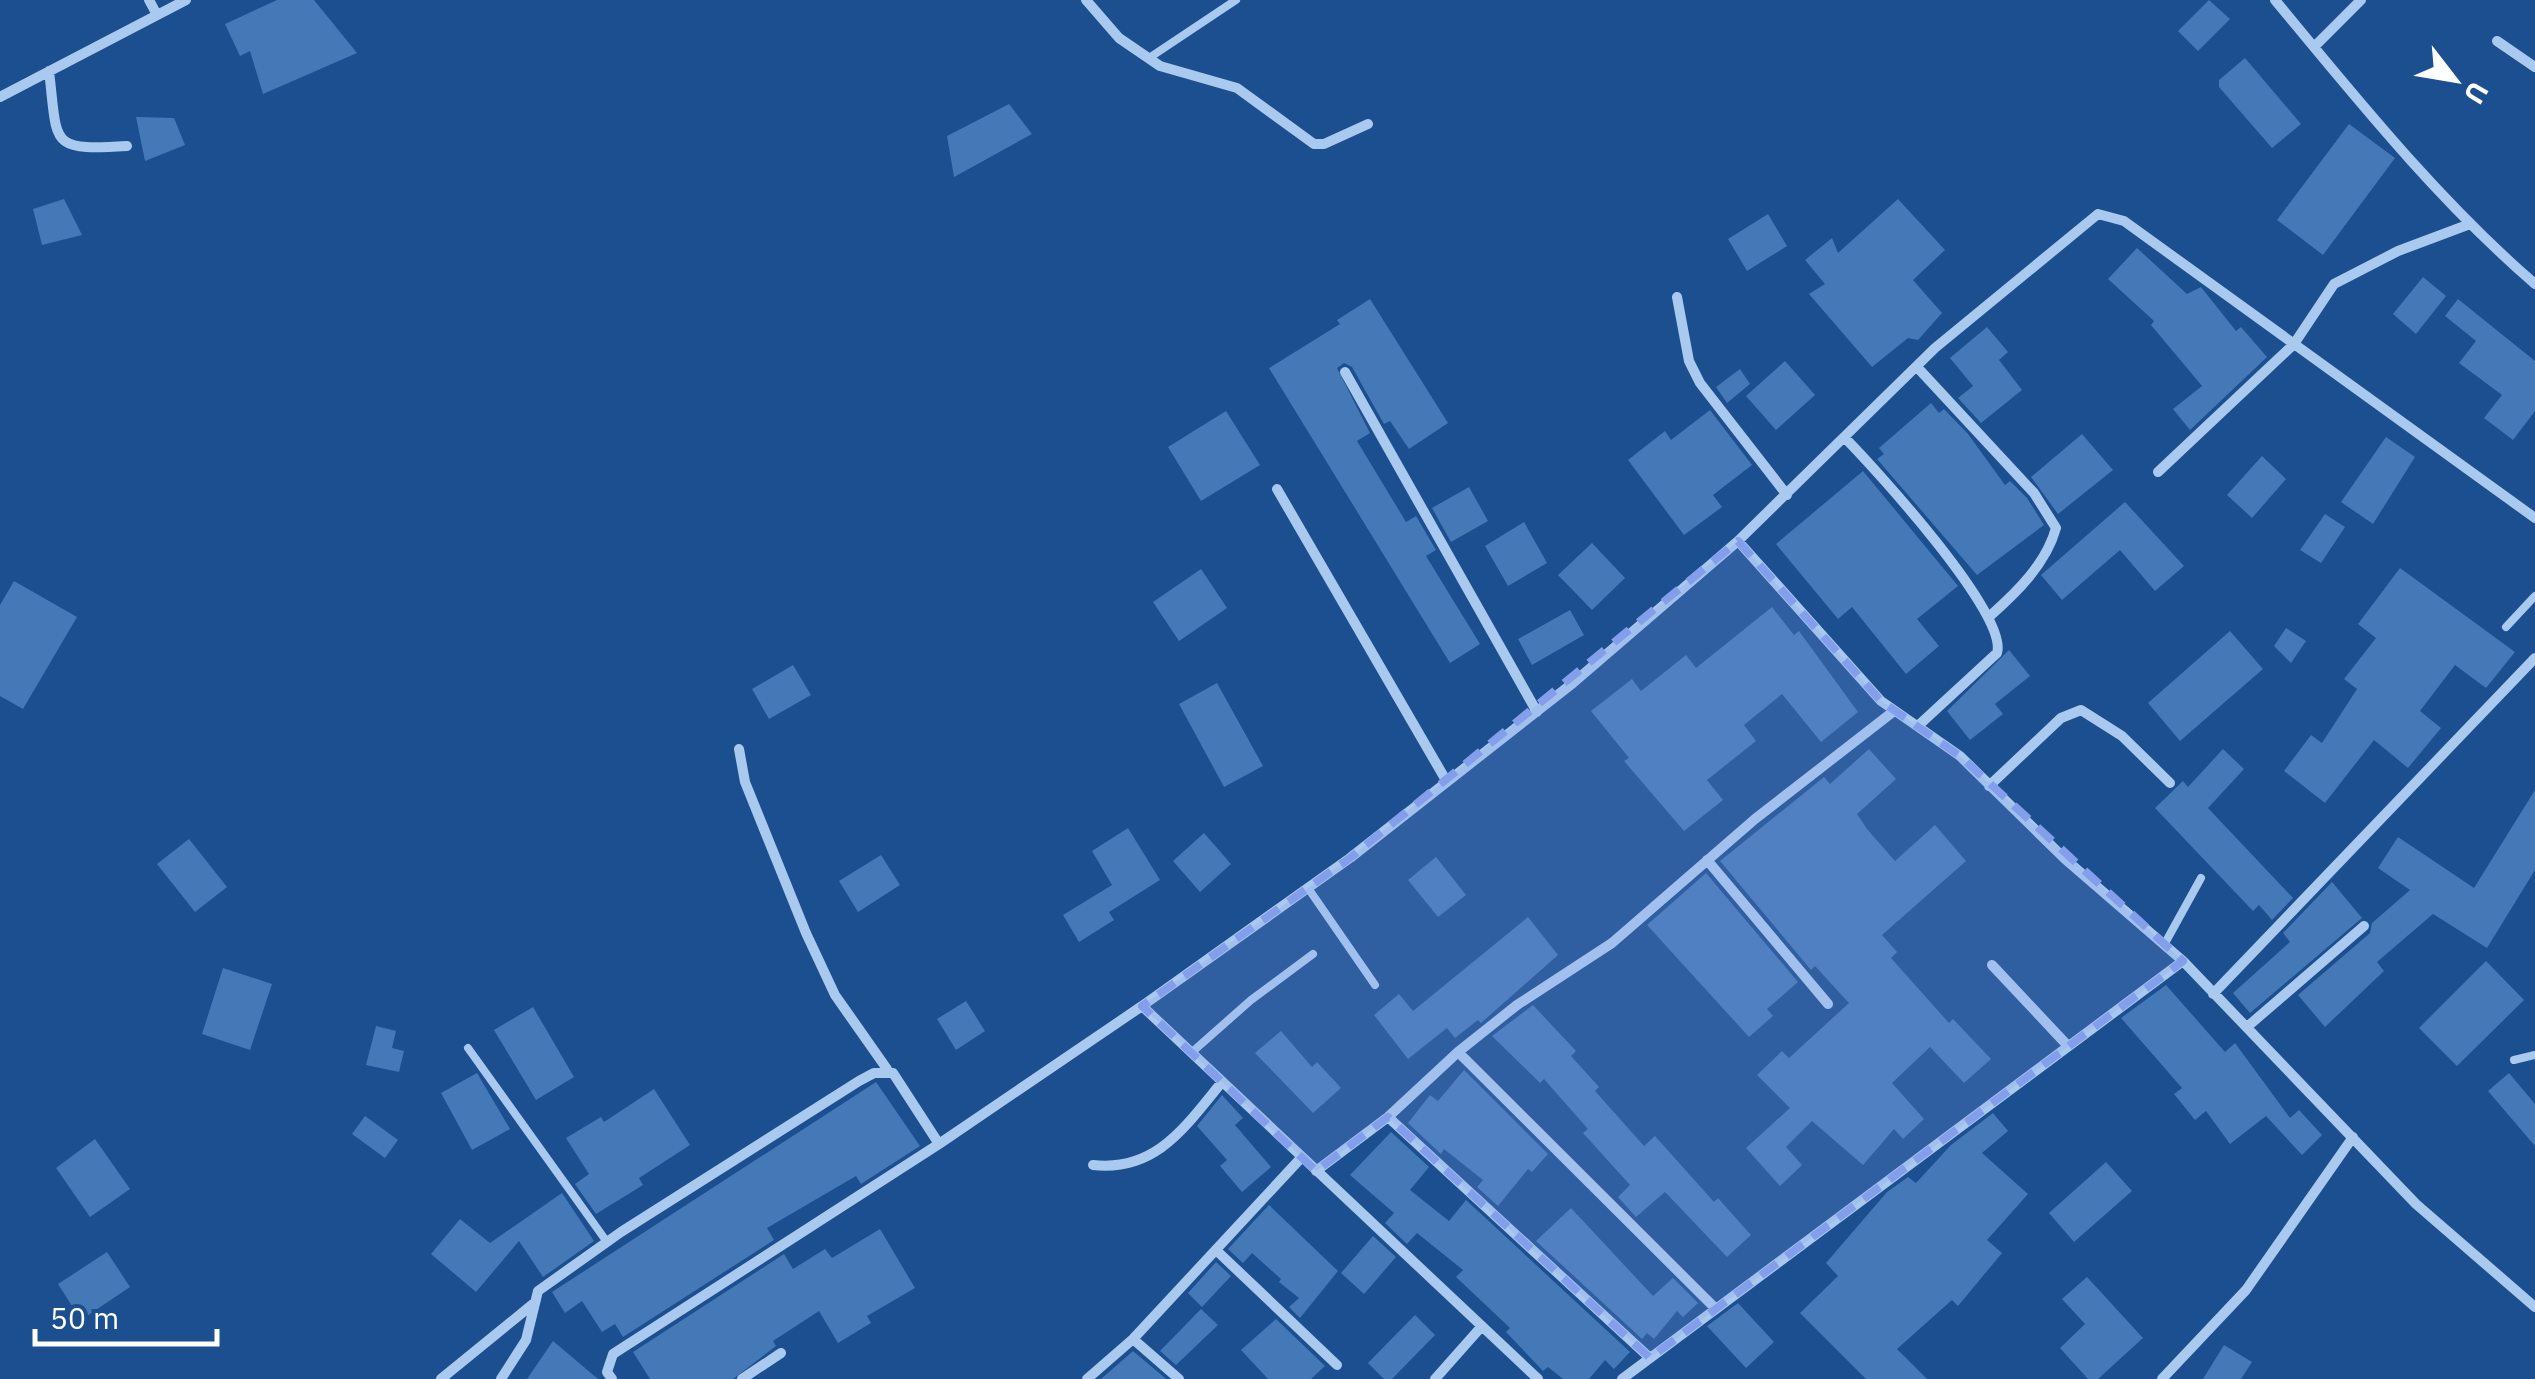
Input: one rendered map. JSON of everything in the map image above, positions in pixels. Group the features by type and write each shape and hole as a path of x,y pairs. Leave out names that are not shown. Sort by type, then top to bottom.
{"street":[{"path":"149,0 156,14"},
{"path":"0,96 186,0"},
{"path":"1086,0 1119,38 1160,66 1237,88 1314,144 1324,144 1368,124"},
{"path":"2275,0 2470,224 2535,284"},
{"path":"2314,47 2360,0"},
{"path":"2498,41 2535,67"},
{"path":"50,71 57,132 63,143 75,150 127,146"},
{"path":"612,1379 608,1372 612,1354 939,1144 1142,1006 1308,888 1537,712 1738,541 1847,440 1917,367 2098,214 2124,221 2535,518"},
{"path":"2158,472 2294,344 2334,284 2398,251 2470,224"},
{"path":"1677,297 1688,361 1700,383 1787,495"},
{"path":"1917,367 2034,493 2056,528 2052,543 2020,589 1990,616"},
{"path":"1345,372 1537,712"},
{"path":"1847,440 1889,483 1990,616 1999,636 1997,653 1920,724"},
{"path":"1276,489 1447,782"},
{"path":"1738,541 1894,711 1920,724 2164,944 2416,1204 2535,1306"},
{"path":"2213,994 2535,658"},
{"path":"1988,786 2061,718 2080,710 2122,736 2170,782"},
{"path":"1316,1172 1388,1117 1458,1052 1542,986 1612,943 1707,860 1894,711"},
{"path":"739,749 745,782 835,995 887,1069 897,1077 939,1144"},
{"path":"1707,860 1828,1004"},
{"path":"2247,1027 2364,926"},
{"path":"1622,1379 1714,1306 2182,961"},
{"path":"1992,966 2068,1046"},
{"path":"1142,1006 1538,1379"},
{"path":"1458,1052 1714,1306"},
{"path":"502,1379 526,1340 538,1291 607,1242 859,1081 887,1069"},
{"path":"1093,1165 1119,1168 1148,1158 1222,1082"},
{"path":"1388,1117 1650,1358"},
{"path":"2162,1379 2268,1262 2353,1137"},
{"path":"1087,1379 1133,1339 1301,1158"},
{"path":"1216,1250 1337,1365"},
{"path":"441,1379 534,1303"},
{"path":"1435,1379 1482,1326"},
{"path":"1133,1339 1179,1379"},
{"path":"742,1379 781,1353"}],"lane":[{"path":"1148,58 1236,0"},
{"path":"2506,627 2535,596"},
{"path":"2164,944 2202,878"},
{"path":"1308,888 1375,985"},
{"path":"1191,1053 1251,1000 1314,954"},
{"path":"468,1048 607,1242"},
{"path":"2514,1060 2535,1055"}],"highlighted area":[{"path":"1738,541 1881,701 1960,756 2183,961 1650,1358 1388,1117 1316,1171 1142,1006 1350,858"}],"building":[{"path":"277,0 314,0 357,53 263,94 250,51 240,56 225,24"},
{"path":"2209,0 2230,19 2198,51 2178,31"},
{"path":"2245,58 2301,124 2272,148 2219,87 2219,80"},
{"path":"1009,104 1032,134 954,177 947,136"},
{"path":"136,117 174,118 185,145 145,161"},
{"path":"2349,124 2395,158 2323,255 2277,220"},
{"path":"64,199 82,235 42,245 33,209"},
{"path":"1898,199 1945,250 1913,280 1942,313 1918,340 1908,338 1872,367 1809,294 1825,284 1805,260 1832,238 1838,253"},
{"path":"1768,214 1787,246 1747,271 1728,239"},
{"path":"2137,248 2187,294 2201,287 2236,331 2241,327 2267,357 2190,430 2173,409 2202,386 2151,325 2154,321 2108,279"},
{"path":"2423,277 2446,296 2416,334 2393,314"},
{"path":"1370,299 1448,423 1409,449 1390,421 1384,424 1352,367 1344,363 1337,368 1370,433 1357,441 1406,522 1416,516 1436,550 1426,556 1480,644 1450,663 1269,368 1340,324 1337,320"},
{"path":"2458,299 2535,361 2535,411 2513,440 2484,418 2502,395 2459,363 2476,341 2445,316"},
{"path":"1987,327 2008,352 1999,360 2022,390 1981,423 1958,398 1973,386 1950,358"},
{"path":"1785,361 1815,395 1776,430 1746,396"},
{"path":"1740,369 1750,384 1727,403 1716,387"},
{"path":"1931,403 1939,413 1944,409 1968,434 2005,485 2010,481 2027,498 2044,525 1977,575 1877,459 1884,454 1879,448"},
{"path":"1710,410 1752,465 1713,495 1722,507 1684,535 1628,460 1665,431 1671,440"},
{"path":"1226,411 1260,465 1201,501 1168,447"},
{"path":"2082,434 2113,470 2058,514 2031,477"},
{"path":"2386,437 2415,457 2373,524 2341,502"},
{"path":"2262,456 2286,479 2252,518 2227,495"},
{"path":"1863,471 1958,586 1917,619 1939,646 1906,674 1852,607 1838,619 1776,544"},
{"path":"1469,487 1488,521 1451,542 1432,508"},
{"path":"2125,502 2184,566 2155,591 2120,550 2062,600 2041,575"},
{"path":"2325,514 2345,527 2321,563 2300,550"},
{"path":"1524,522 1547,563 1508,586 1485,546"},
{"path":"1592,543 1625,578 1592,610 1558,575"},
{"path":"2400,568 2515,652 2486,688 2455,665 2420,711 2441,728 2408,768 2374,740 2325,803 2284,771 2311,735 2322,743 2357,689 2344,679 2376,638 2358,624"},
{"path":"1201,569 1227,608 1179,641 1153,602"},
{"path":"14,581 77,617 23,709 0,696 0,605"},
{"path":"1772,607 1794,635 1799,631 1858,712 1821,742 1782,694 1744,725 1756,741 1707,780 1723,800 1684,831 1624,761 1629,758 1591,711 1632,679 1641,691 1686,655 1696,668"},
{"path":"1570,610 1584,635 1532,665 1518,639"},
{"path":"2286,628 2306,641 2291,663 2274,646"},
{"path":"2230,631 2263,669 2180,741 2148,703"},
{"path":"2009,650 2030,676 1995,704 2003,714 1970,740 1947,711"},
{"path":"793,665 811,695 769,719 752,689"},
{"path":"1217,683 1263,766 1224,787 1179,704"},
{"path":"1869,749 1896,779 1857,814 1867,829 1895,861 1935,825 1966,861 1882,935 1897,952 1891,958 1949,1023 1953,1019 1991,1059 1964,1083 1930,1047 1892,1083 1924,1119 1903,1139 1894,1129 1863,1165 1812,1121 1786,1147 1802,1165 1780,1186 1746,1148 1790,1108 1757,1075 1782,1051 1789,1058 1849,1003 1815,966 1811,970 1720,861 1824,777 1830,784"},
{"path":"2223,749 2244,769 2208,808 2293,898 2272,920 2259,905 2253,911 2155,808 2183,781 2188,787"},
{"path":"2535,790 2535,870 2487,948 2433,914 2377,962 2384,971 2325,1027 2298,995 2370,933 2372,923 2410,890 2378,868 2398,837 2474,888"},
{"path":"1128,828 1160,880 1109,912 1114,920 1079,942 1063,915 1112,885 1092,851"},
{"path":"1204,833 1231,864 1200,892 1173,861"},
{"path":"189,839 227,887 195,912 157,864"},
{"path":"881,855 900,885 858,912 839,881"},
{"path":"1436,857 1466,895 1438,917 1408,880"},
{"path":"1706,873 1798,982 1767,1009 1773,1016 1749,1037 1647,925"},
{"path":"2332,882 2362,918 2250,1013 2233,993 2290,942 2283,933"},
{"path":"1528,917 1558,955 1481,1023 1478,1020 1455,1038 1447,1028 1408,1059 1374,1015 1399,994 1413,1011"},
{"path":"2486,961 2524,1000 2457,1066 2419,1028"},
{"path":"223,968 272,984 250,1050 202,1034"},
{"path":"2166,985 2225,1052 2235,1043 2290,1118 2299,1110 2322,1135 2302,1155 2266,1116 2230,1144 2206,1111 2195,1120 2174,1094 2182,1088 2121,1018"},
{"path":"966,1001 985,1031 956,1050 937,1019"},
{"path":"1533,1005 1576,1051 1571,1056 1599,1087 1595,1091 1644,1146 1655,1136 1714,1202 1718,1198 1751,1235 1727,1257 1665,1192 1636,1217 1618,1197 1630,1185 1583,1133 1588,1129 1544,1079 1540,1083 1492,1036"},
{"path":"533,1007 574,1077 536,1100 494,1030"},
{"path":"376,1026 396,1031 392,1048 404,1051 399,1072 366,1065"},
{"path":"1281,1031 1312,1067 1317,1062 1341,1088 1313,1113 1255,1053"},
{"path":"1464,1070 1548,1154 1532,1172 1528,1169 1498,1206 1477,1187 1483,1180 1444,1149 1441,1154 1408,1123 1430,1095 1438,1101"},
{"path":"477,1073 510,1129 472,1150 441,1093"},
{"path":"2509,1073 2535,1104 2535,1146 2488,1091"},
{"path":"876,1082 920,1146 861,1184 856,1176 767,1228 774,1240 623,1337 615,1324 602,1332 582,1301 565,1313 552,1292"},
{"path":"654,1089 690,1145 639,1178 643,1185 596,1214 575,1184 589,1174 566,1138 601,1117 604,1122"},
{"path":"1222,1095 1243,1118 1235,1125 1271,1167 1242,1192 1220,1166 1227,1160 1197,1126"},
{"path":"1993,1113 2008,1131 1982,1153 2028,1194 1987,1240 2002,1253 1958,1306 1952,1300 1897,1349 1927,1379 1866,1379 1800,1313 1838,1276 1826,1263 1887,1192 1908,1177 1916,1183 1951,1145"},
{"path":"365,1116 398,1140 385,1158 352,1134"},
{"path":"1391,1132 1429,1167 1410,1190 1449,1221 1466,1200 1630,1352 1614,1369 1605,1360 1589,1379 1563,1379 1548,1367 1543,1371 1506,1332 1510,1328 1456,1277 1463,1270 1417,1233 1407,1244 1385,1223 1394,1213 1350,1175"},
{"path":"95,1139 130,1189 90,1217 56,1168"},
{"path":"2106,1162 2132,1191 2074,1242 2049,1213"},
{"path":"562,1193 594,1241 543,1277 519,1241 476,1292 431,1254 460,1219 490,1243"},
{"path":"1269,1205 1338,1271 1300,1318 1289,1307 1299,1298 1279,1282 1281,1279 1252,1253 1243,1263 1228,1249"},
{"path":"1571,1208 1653,1296 1673,1278 1698,1303 1683,1317 1677,1311 1654,1339 1647,1333 1642,1339 1536,1241"},
{"path":"880,1229 915,1288 867,1316 871,1323 838,1343 819,1311 773,1341 776,1346 733,1379 650,1379 633,1352 784,1254 793,1269 825,1249 832,1258"},
{"path":"1373,1236 1396,1257 1364,1294 1341,1273"},
{"path":"107,1252 130,1287 81,1320 58,1284"},
{"path":"1216,1262 1231,1276 1202,1307 1188,1293"},
{"path":"2087,1277 2143,1338 2098,1379 2088,1379 2060,1348 2085,1324 2062,1299"},
{"path":"1738,1303 1774,1342 1746,1368 1707,1326"},
{"path":"1201,1309 1218,1325 1176,1365 1160,1351"},
{"path":"1415,1315 1435,1335 1392,1379 1384,1379 1368,1363"},
{"path":"1276,1319 1325,1366 1311,1379 1268,1379 1241,1350"},
{"path":"553,1341 598,1379 527,1379"},
{"path":"2224,1345 2252,1362 2241,1379 2203,1379"},
{"path":"1133,1351 1165,1378 1166,1379 1101,1379"}]}
